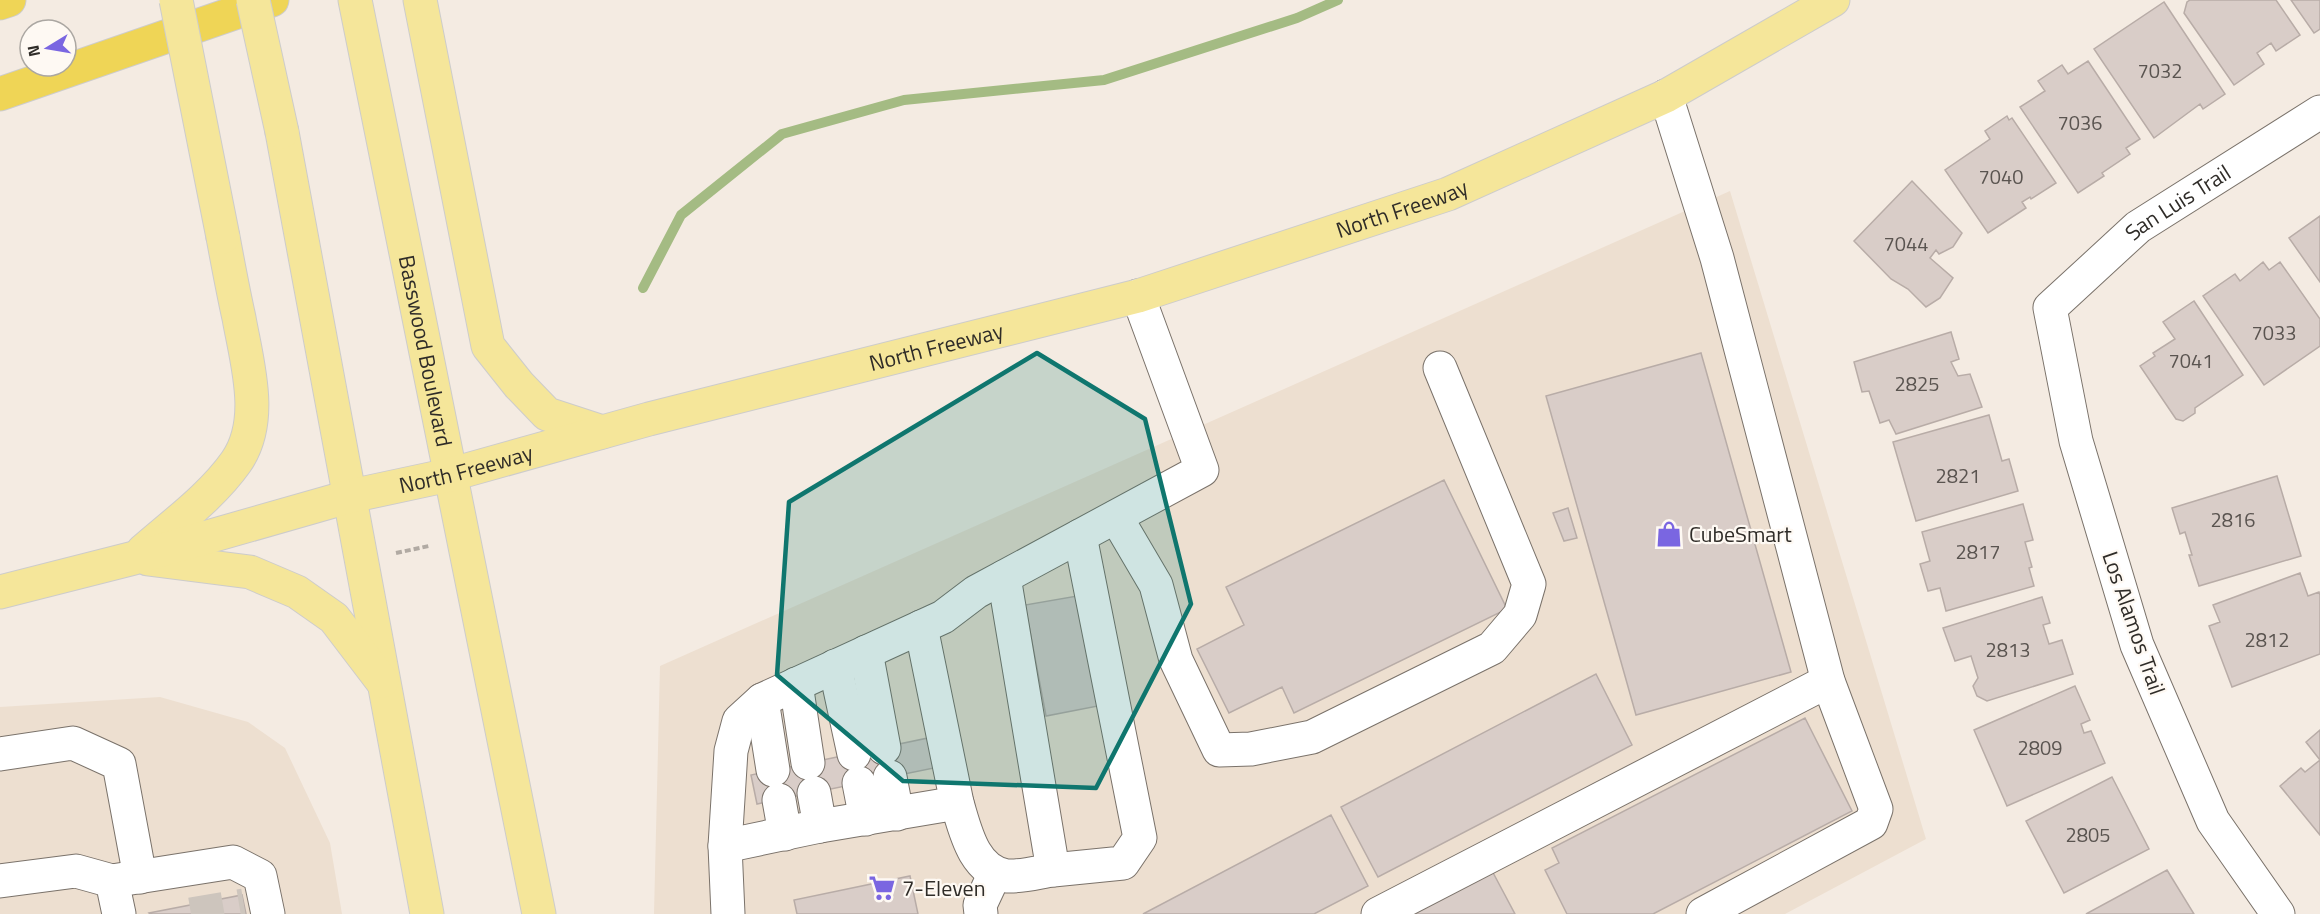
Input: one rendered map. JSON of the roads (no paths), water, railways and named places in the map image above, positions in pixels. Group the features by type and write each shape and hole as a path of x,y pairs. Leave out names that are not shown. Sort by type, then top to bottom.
{"highway":[{"path":"0,3 9,0"},
{"path":"0,94 272,0"}],"main road":[{"path":"134,558 194,506 222,478 237,460 249,432 250,379 176,0"},
{"path":"253,0 282,132 427,914"},
{"name":"Basswood Boulevard","path":"355,0 538,914"},
{"path":"420,0 488,346 519,386 547,414 602,432"},
{"name":"North Freeway","path":"0,592 134,558 351,496 449,475 602,432 1138,296 1448,194 1666,96 1833,0"},
{"path":"134,558 250,572 297,592 334,618 385,686"}],"street":[{"path":"1666,96 1717,258 1828,681 1876,809 1870,824 1703,914"},
{"name":"San Luis Trail","path":"2050,308 2138,227 2320,112"},
{"path":"728,914 725,846 731,751 739,721 762,700 943,617 976,592 1202,470 1138,296"},
{"name":"Los Alamos Trail","path":"2050,308 2076,441 2137,645 2213,821 2278,914"},
{"path":"1116,517 1156,585 1176,660 1219,750 1251,749 1312,737 1492,648 1520,615 1529,584 1440,368"},
{"path":"921,627 957,802 968,843 995,873 1009,876 1123,863 1140,838 1080,536"},
{"path":"1004,577 1053,870"},
{"path":"866,652 872,765 881,817"},
{"path":"835,666 872,765"},
{"path":"1378,914 1828,681"},
{"path":"796,684 820,826"},
{"path":"762,700 785,834"},
{"path":"0,754 73,743 119,764 126,879 119,914"},
{"path":"725,846 820,826 957,802"},
{"path":"0,881 76,871 126,879 233,862 260,876 259,906"},
{"path":"981,914 980,905 995,873"}],"waterway":[{"path":"643,288 681,215 782,134 904,100 1104,80 1297,18 1338,0"}],"tunnel":[{"path":"191,914 244,905"}],"place":[{"name":"CubeSmart","path":"1669,534"},
{"name":"7-Eleven","path":"882,888"}]}
